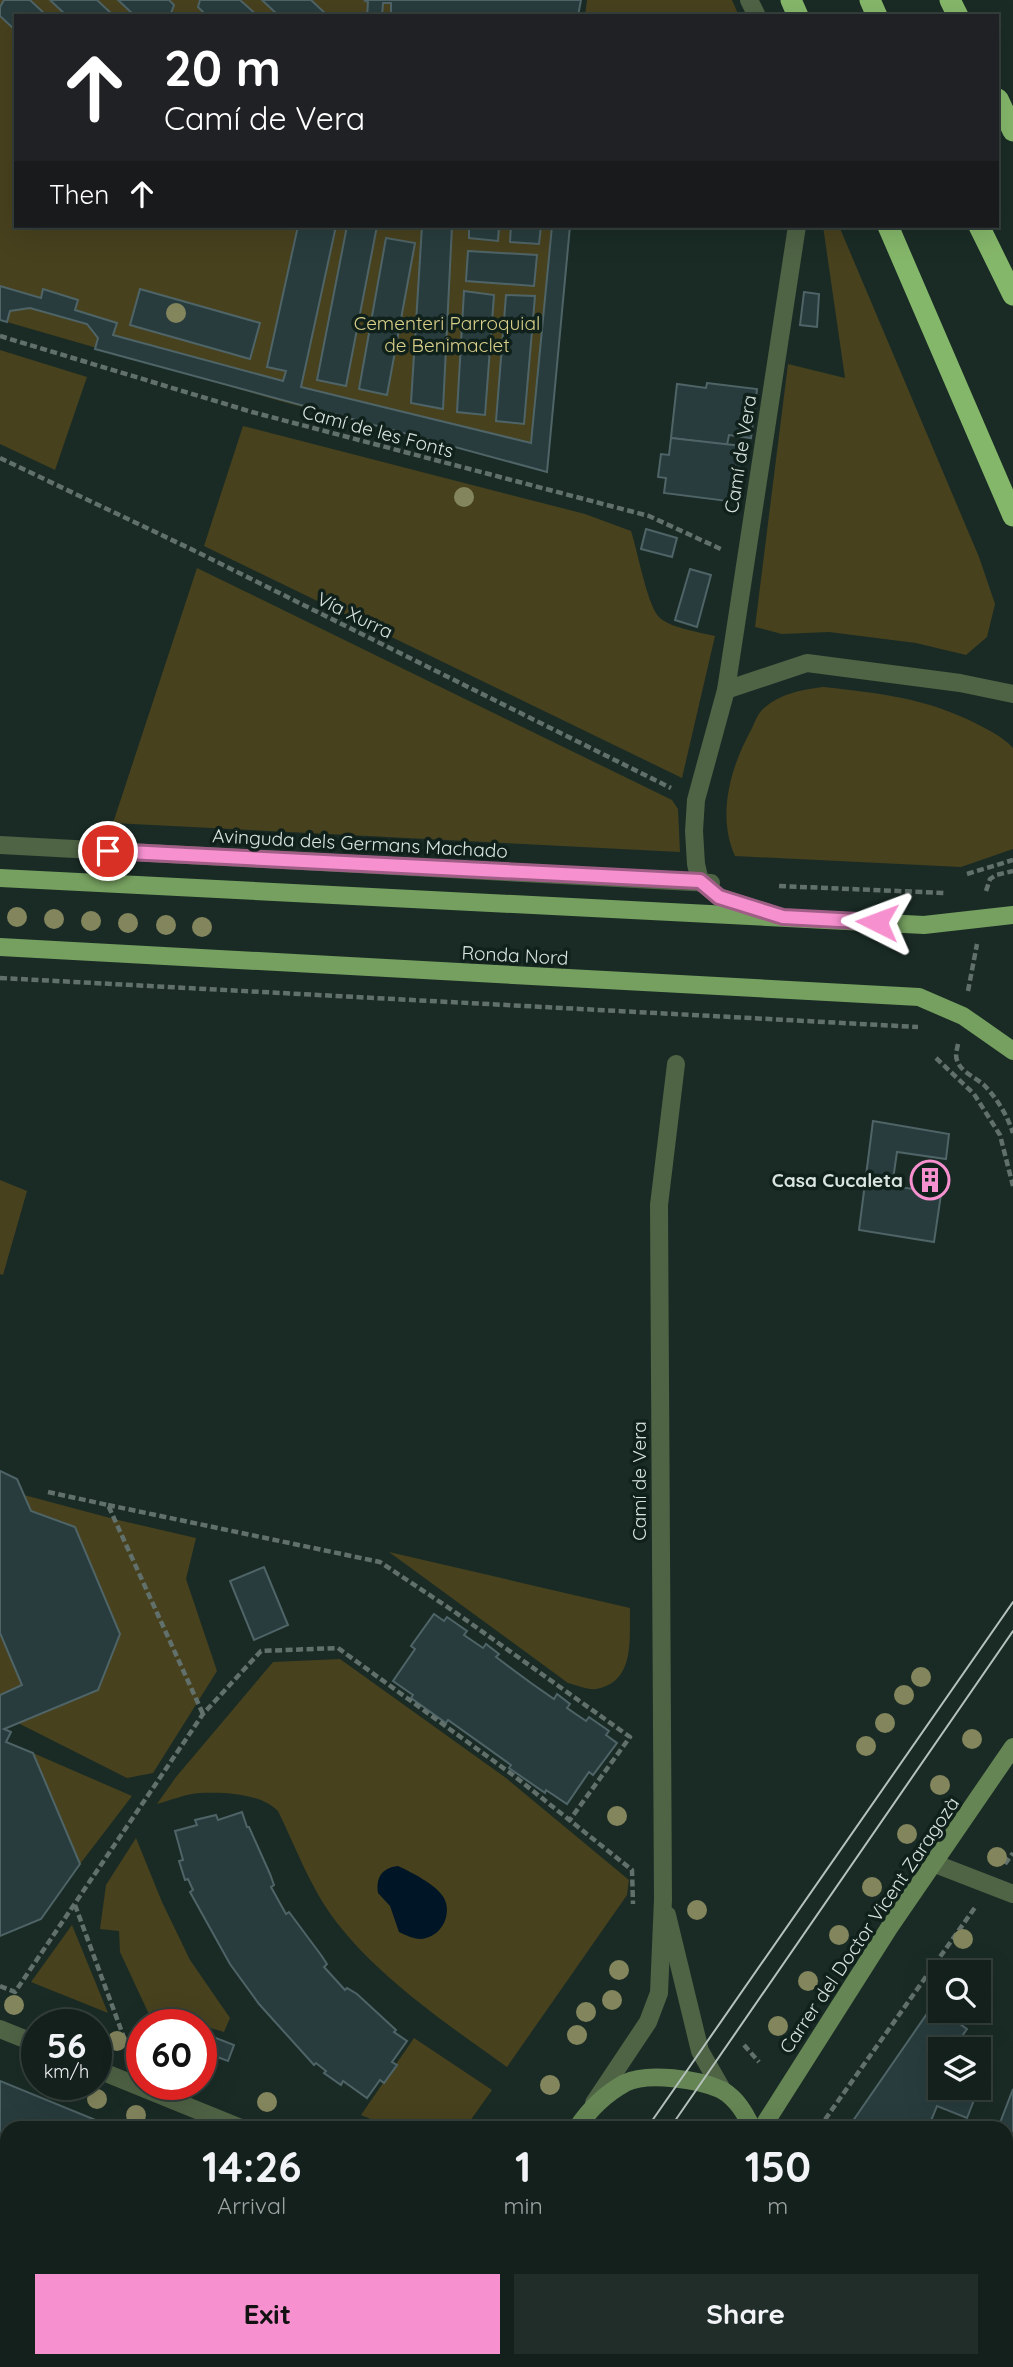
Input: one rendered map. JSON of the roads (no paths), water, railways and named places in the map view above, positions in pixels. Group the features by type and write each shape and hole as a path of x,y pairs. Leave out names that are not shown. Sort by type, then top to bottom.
{"highway":[{"path":"999,101 1013,131"},
{"path":"889,228 1013,516"},
{"path":"980,228 1013,295"}],"main road":[{"path":"0,878 924,925 1013,915"},
{"name":"Ronda Nord","path":"0,947 919,997 963,1016 1013,1052"}],"street":[{"name":"Camí de Vera","path":"709,883 694,831 696,800 726,690 797,228"},
{"path":"726,690 807,663 960,682 1013,694"},
{"name":"Avinguda dels Germans Machado","path":"0,845 709,883"},
{"path":"709,883 719,897 783,917"},
{"name":"Camí de Vera","path":"590,2109 648,2022 659,1993 663,1899 659,1205 676,1064"},
{"name":"Carrer del Doctor Vicent Zaragozà","path":"766,2121 881,1940 1013,1747"},
{"path":"933,1863 1013,1895"},
{"name":"Camí de Vera","path":"663,1899 700,2051 723,2091"},
{"path":"0,2029 21,2038"},
{"path":"112,2075 224,2121"},
{"path":"582,2121 590,2109 626,2082 656,2077 701,2083 723,2091 741,2106 748,2121"}],"water":[{"path":"398,1866 430,1884 444,1898 446,1916 441,1928 432,1936 419,1939 399,1932 390,1906 378,1893 381,1875 387,1869"}],"tram line":[{"path":"652,2121 1013,1602"},
{"path":"675,2121 1013,1631"}],"place":[{"name":"Casa Cucaleta","path":"930,1180"}],"park label":[{"name":"Cementeri Parroquial de Benimaclet","path":"447,334"}]}
